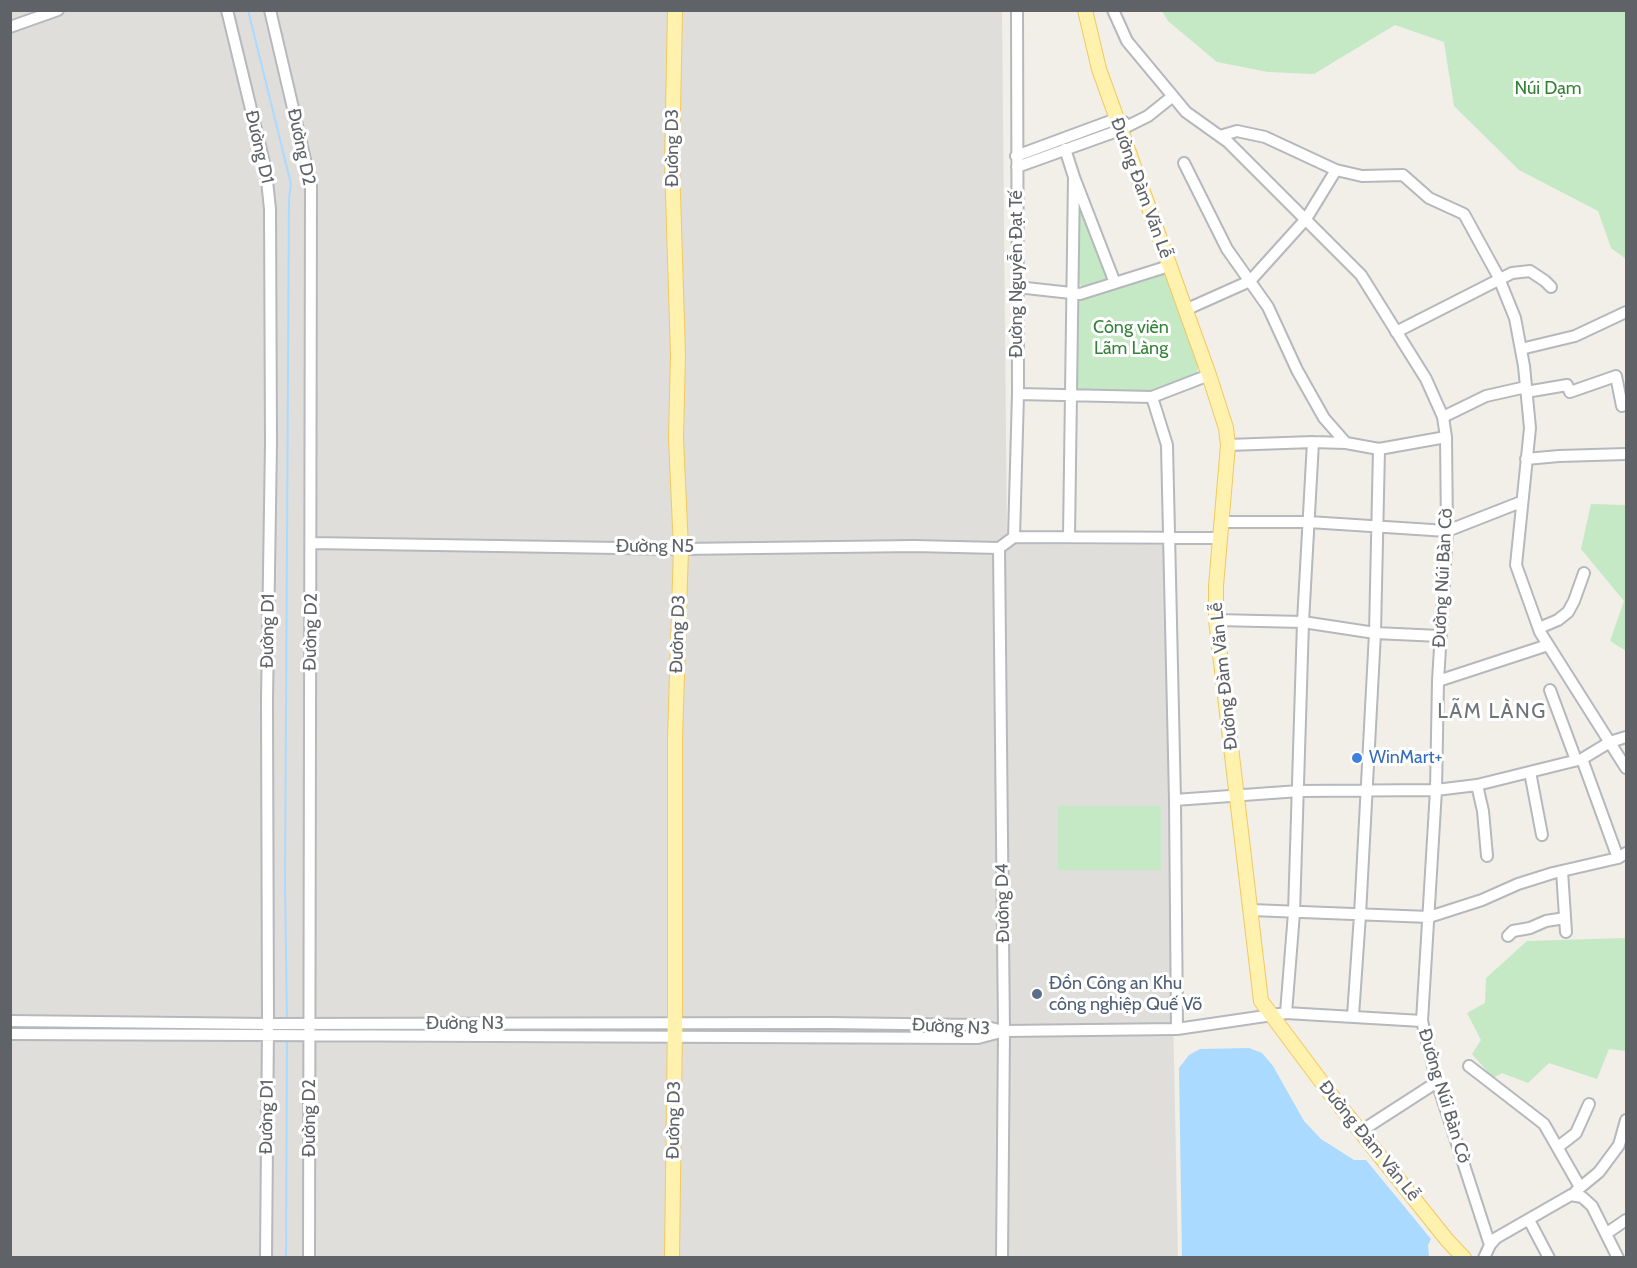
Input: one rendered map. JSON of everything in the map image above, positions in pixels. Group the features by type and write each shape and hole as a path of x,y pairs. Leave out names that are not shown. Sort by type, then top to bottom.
{"main road":[{"name":"Đường D3","path":"672,1257 675,738 681,549 676,438 678,355 672,162 675,10"},
{"name":"Đường Đàm Văn Lễ","path":"1085,10 1099,69 1122,125 1226,428 1228,446 1216,586 1216,620 1261,1001 1269,1015 1447,1240 1464,1257"}],"street":[{"path":"10,21 39,10"},
{"path":"10,27 58,10"},
{"name":"Đường D1","path":"226,10 270,191 271,443 267,700 271,1029 266,1257"},
{"name":"Đường D2","path":"270,10 311,185 312,543 306,1029 309,1257"},
{"name":"Đường Nguyễn Đạt Tế","path":"1014,537 1018,394 1017,10"},
{"name":"Đường Núi Bàn Cờ","path":"1113,10 1127,41 1186,112 1220,136 1361,276 1426,379 1443,417 1446,437 1447,531 1438,681 1430,917 1422,1021 1437,1082 1490,1245"},
{"path":"1017,162 1148,116 1173,96"},
{"path":"1017,162 1065,149 1122,125"},
{"path":"1220,136 1238,131 1264,137 1336,170 1362,176 1403,175 1429,198 1464,214 1500,279 1515,318 1521,349 1530,428 1516,566 1539,628 1548,645 1626,768"},
{"path":"1065,149 1115,283"},
{"path":"1184,163 1227,249 1268,307 1297,370 1324,418 1346,443"},
{"path":"1185,310 1250,281 1306,219 1336,170"},
{"path":"1069,537 1074,177"},
{"path":"1017,287 1080,294 1169,266"},
{"path":"1396,332 1521,270 1530,271 1551,287"},
{"path":"1521,349 1575,336 1626,312"},
{"path":"1018,394 1152,397 1209,375"},
{"path":"1443,417 1486,396 1567,385 1570,392 1616,376 1622,406"},
{"path":"1152,397 1167,445 1178,1029"},
{"path":"1228,446 1313,442 1346,443 1379,449 1446,437"},
{"path":"1286,1013 1294,913 1303,622 1313,442"},
{"path":"1353,1016 1375,633 1379,449"},
{"path":"1526,459 1626,454"},
{"path":"1223,522 1309,522 1447,531 1521,502"},
{"path":"999,548 1014,537 1221,538"},
{"name":"Đường N5","path":"312,543 681,549 914,546 999,548"},
{"name":"Đường D4","path":"999,548 1004,1031 1002,1257"},
{"path":"1539,628 1558,620 1568,612 1584,573"},
{"path":"1216,620 1303,622 1375,633 1440,636"},
{"path":"1438,681 1548,645"},
{"path":"1251,910 1430,917 1482,900 1518,884 1622,856 1550,690"},
{"path":"1175,800 1299,791 1436,790 1477,785 1579,760 1610,742 1626,736"},
{"path":"1530,772 1542,835"},
{"path":"1477,785 1485,827 1487,856"},
{"path":"1562,871 1566,932"},
{"path":"1508,936 1513,931 1524,927 1530,928 1546,921 1565,918"},
{"name":"Đường N3","path":"10,1034 493,1024 978,1038 1004,1031 1178,1029 1286,1013 1422,1021"},
{"name":"Đường N3","path":"10,1021 69,1021 271,1029"},
{"path":"69,1021 69,1034"},
{"path":"493,1024 493,1037"},
{"name":"Đường N3","path":"306,1029 493,1037 675,1029"},
{"path":"1469,1066 1544,1124 1580,1187"},
{"path":"1361,1131 1437,1082"},
{"path":"1558,1148 1576,1133 1589,1104"},
{"path":"1484,1257 1490,1245 1497,1238 1571,1195 1599,1172 1619,1145 1626,1120"},
{"path":"1571,1195 1581,1197 1592,1206 1618,1257"},
{"path":"1529,1220 1548,1257"},
{"path":"1607,1233 1626,1220"}],"shaded area":[{"path":"10,11 1002,11 1007,544 1171,545 1173,1011 1178,1257 11,1257"}],"green space":[{"name":"Núi Dạm","path":"1162,11 1626,11 1626,259 1611,248 1598,211 1519,170 1454,106 1444,42 1395,25 1314,74 1268,72 1217,62 1168,21"},
{"path":"1083,210 1108,278 1085,288 1079,284 1077,279 1077,211"},
{"name":"Công viên Lãm Làng","path":"1159,272 1167,276 1198,366 1197,375 1152,392 1081,391 1078,389 1075,386 1076,300"},
{"path":"1591,504 1626,505 1626,651 1610,641 1624,601 1581,549"},
{"path":"1058,806 1161,806 1161,870 1058,870"},
{"path":"1626,938 1626,1051 1609,1049 1597,1079 1549,1063 1528,1083 1502,1073 1493,1078 1472,1054 1481,1040 1467,1013 1485,1003 1486,978 1527,941"},
{"path":"82,1026 225,1029 169,1031 84,1029"}],"water":[{"path":"1249,1048 1262,1053 1273,1066 1304,1121 1321,1139 1354,1160 1366,1160 1431,1239 1428,1245 1429,1257 1182,1257 1179,1068 1189,1055 1200,1049"}],"waterway":[{"path":"248,10 291,184 289,198 285,883 287,1021"},
{"path":"286,1258 287,1038"}],"place":[{"name":"WinMart+","path":"1357,758"},
{"name":"Đồn Công an Khu công nghiệp Quế Võ","path":"1037,994"}],"district":[{"name":"LÃM LÀNG","path":"1492,712"}]}
